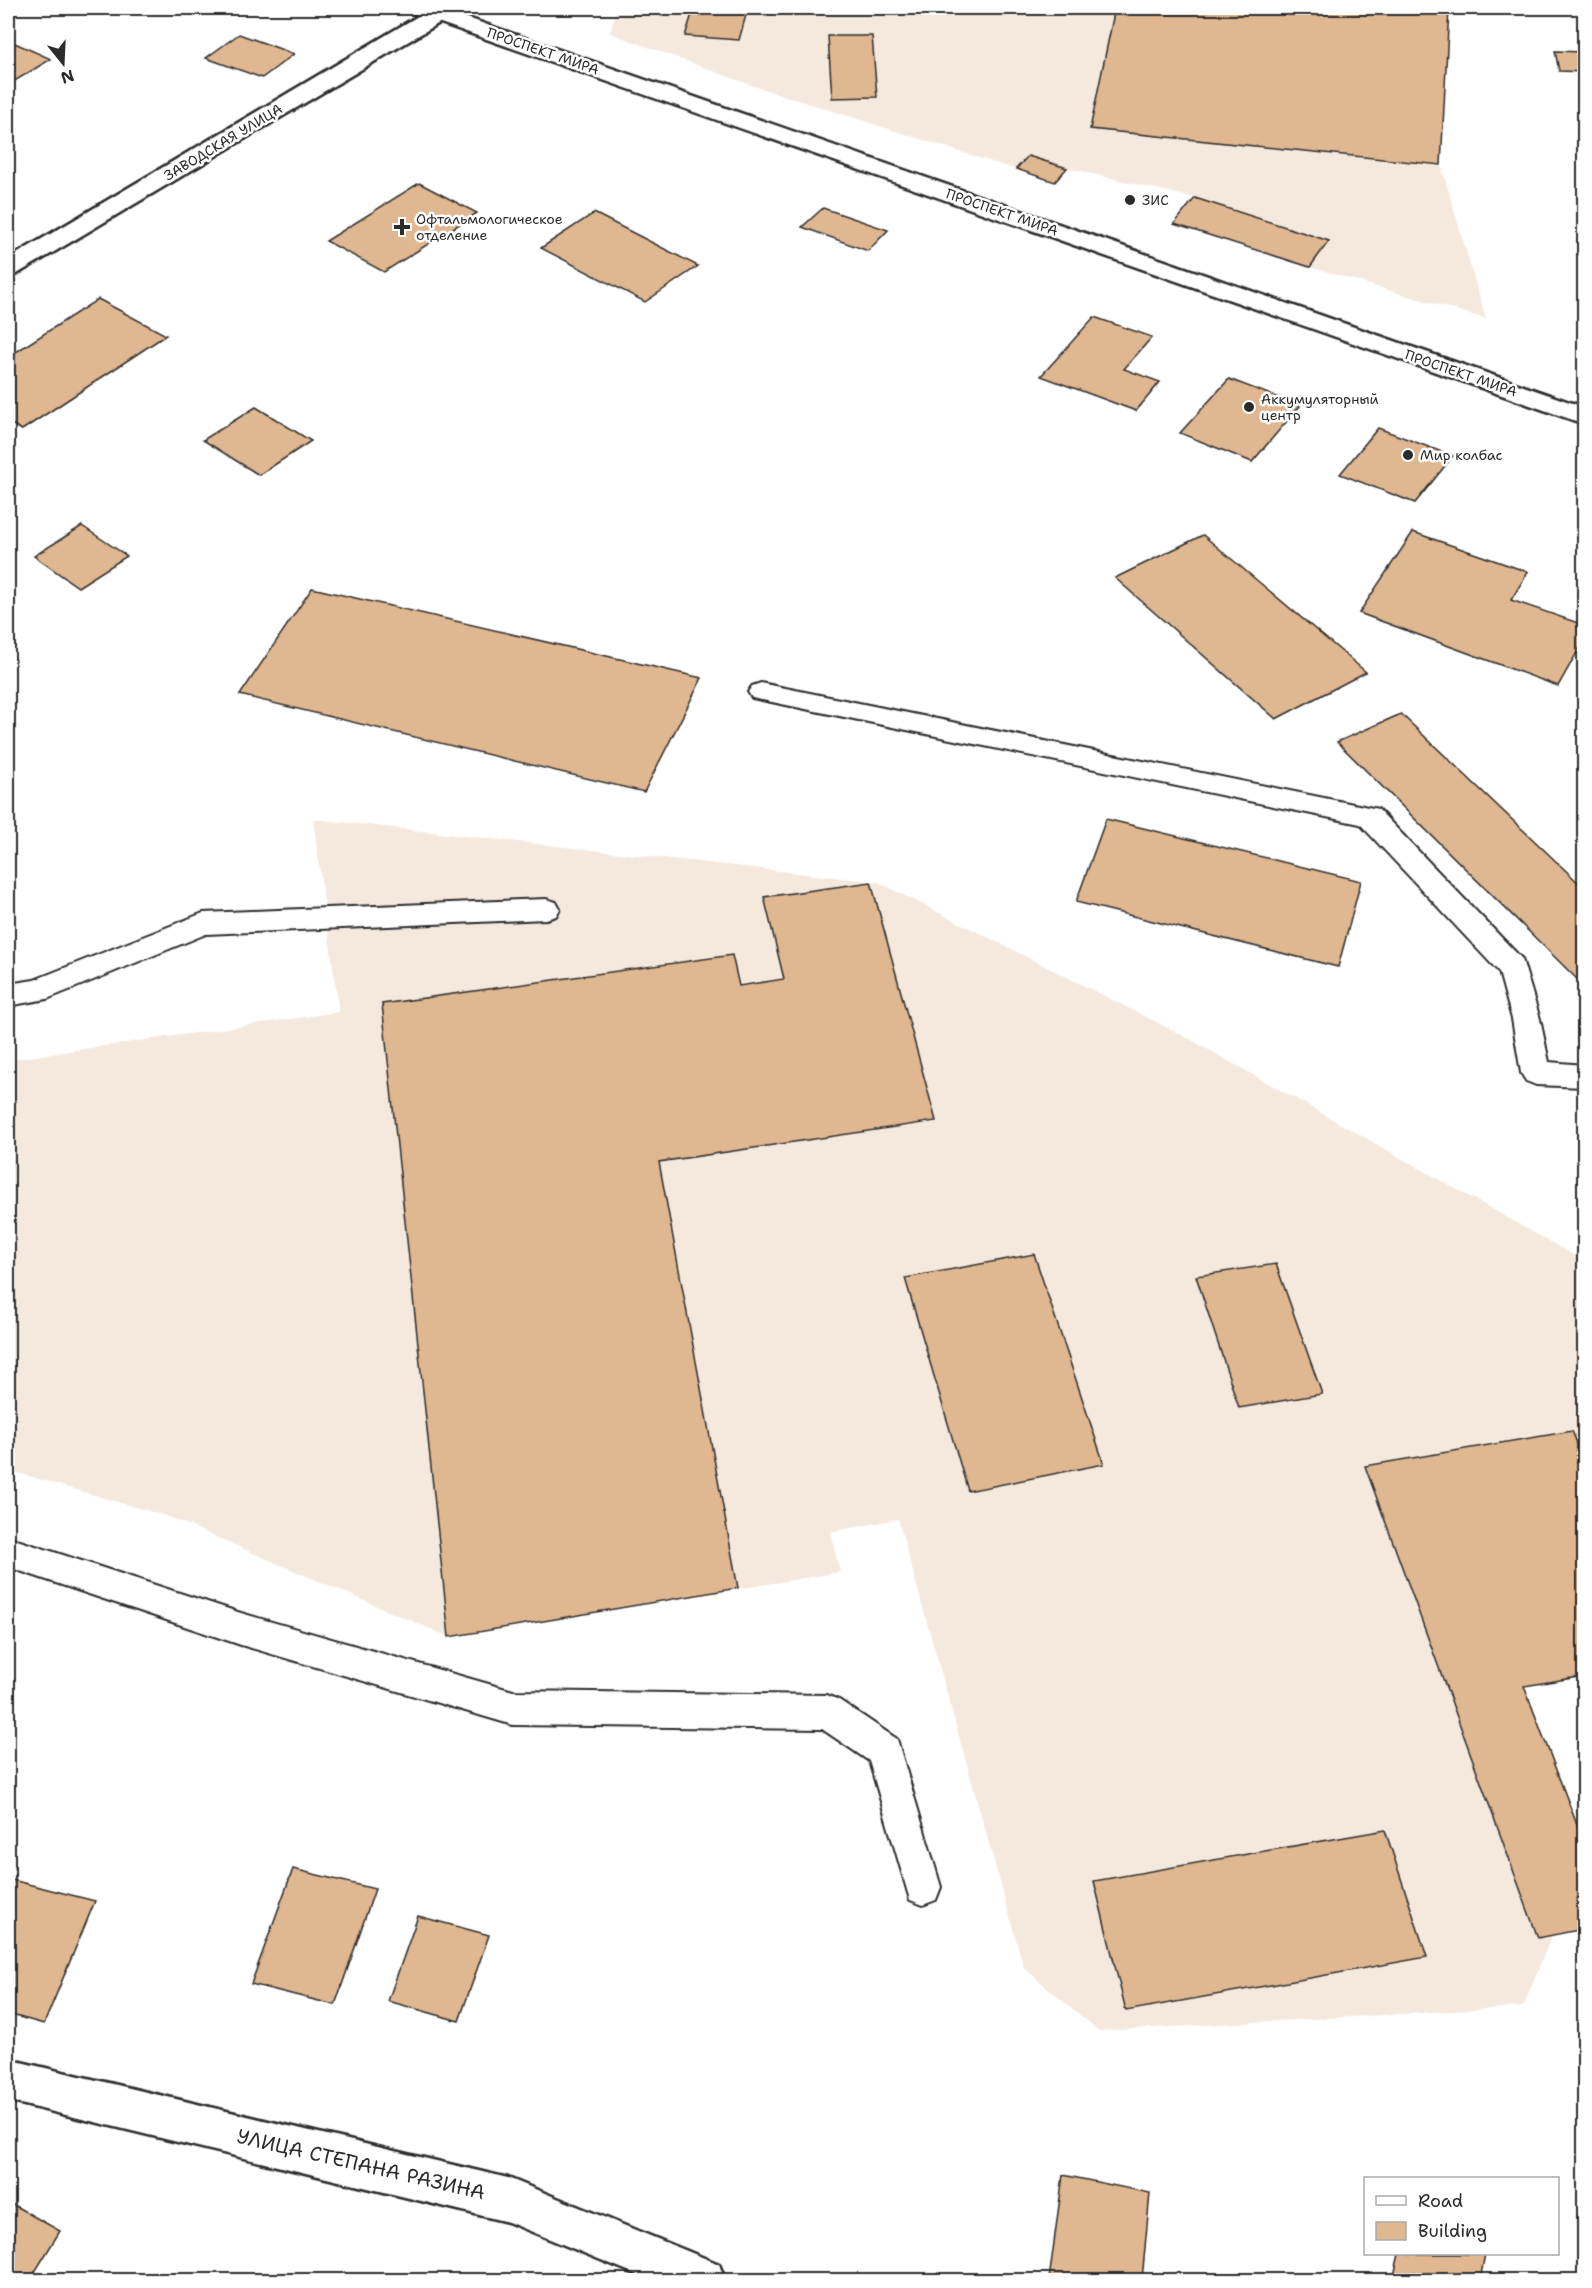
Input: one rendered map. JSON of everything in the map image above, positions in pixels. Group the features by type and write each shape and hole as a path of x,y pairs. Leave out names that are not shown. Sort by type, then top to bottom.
{"main road":[{"name":"ЗАВОДСКАЯ УЛИЦА","path":"8,269 429,11"},
{"name":"ПРОСПЕКТ МИРА","path":"429,11 1584,416"},
{"name":"УЛИЦА СТЕПАНА РАЗИНА","path":"8,2080 508,2200 704,2280"}],"lane":[{"path":"761,692 1368,816 1512,967 1526,1019 1536,1072 1584,1076"},
{"path":"8,995 37,991 203,924 546,909"},
{"path":"8,1552 241,1629 513,1708 827,1712 884,1751 923,1887"}],"shaded area":[{"path":"617,8 1449,8 1441,165 1486,319 1174,224 1194,198 1068,168 1055,182 751,85 610,33"},
{"path":"313,819 878,882 1186,1037 1584,1261 1584,1676 1525,1687 1584,1843 1584,1929 1552,1935 1523,2007 1099,2031 1024,1968 898,1519 830,1532 840,1572 449,1637 169,1517 8,1470 8,1060 339,1012"}],"building":[{"path":"694,8 748,8 739,40 685,36"},
{"path":"1115,8 1449,8 1441,165 1090,129"},
{"path":"1550,8 1584,8 1584,12 1551,11"},
{"path":"239,34 294,54 262,78 206,58"},
{"path":"828,36 872,36 877,97 832,98"},
{"path":"8,40 51,59 8,85"},
{"path":"1555,51 1584,52 1584,72 1559,71"},
{"path":"1028,156 1067,168 1055,182 1016,169"},
{"name":"Офтальмологическое отделение","path":"419,183 477,213 384,272 326,241"},
{"path":"1195,198 1329,241 1310,267 1174,224"},
{"path":"823,208 888,230 868,251 802,227"},
{"path":"594,213 698,266 645,302 541,248"},
{"path":"98,299 166,335 22,430 8,422 8,357"},
{"path":"1094,317 1152,337 1124,369 1160,382 1136,411 1041,376"},
{"path":"1229,379 1300,406 1252,462 1180,433"},
{"path":"256,407 311,441 259,475 203,440"},
{"path":"1378,428 1453,456 1415,503 1340,474"},
{"path":"82,526 127,556 78,587 34,556"},
{"path":"1413,532 1528,572 1511,600 1584,625 1584,640 1558,686 1359,613"},
{"path":"1203,535 1366,672 1276,719 1115,578"},
{"path":"312,588 702,678 644,792 240,695"},
{"path":"1401,714 1584,888 1584,986 1337,742"},
{"path":"1106,819 1361,881 1338,967 1076,902"},
{"path":"871,882 936,1121 659,1162 738,1588 449,1637 382,1004 732,955 739,986 784,979 764,897"},
{"path":"1034,1254 1104,1464 968,1491 905,1278"},
{"path":"1276,1264 1322,1394 1239,1408 1196,1276"},
{"path":"1572,1431 1584,1460 1584,1676 1524,1686 1584,1843 1584,1929 1538,1938 1365,1466"},
{"path":"1385,1830 1427,1957 1126,2011 1094,1881"},
{"path":"293,1869 375,1889 335,2005 251,1984"},
{"path":"8,1879 95,1901 44,2024 8,2014"},
{"path":"418,1916 489,1935 459,2021 388,2001"},
{"path":"1063,2175 1150,2193 1142,2280 1049,2280"},
{"path":"8,2202 60,2231 30,2280 8,2280"},
{"path":"1399,2255 1485,2255 1480,2280 1393,2280"}],"place":[{"name":"ЗИС","path":"1130,200"},
{"name":"Офтальмологическое отделение","path":"402,227"},
{"name":"Аккумуляторный центр","path":"1249,407"},
{"name":"Мир колбас","path":"1408,455"}]}
